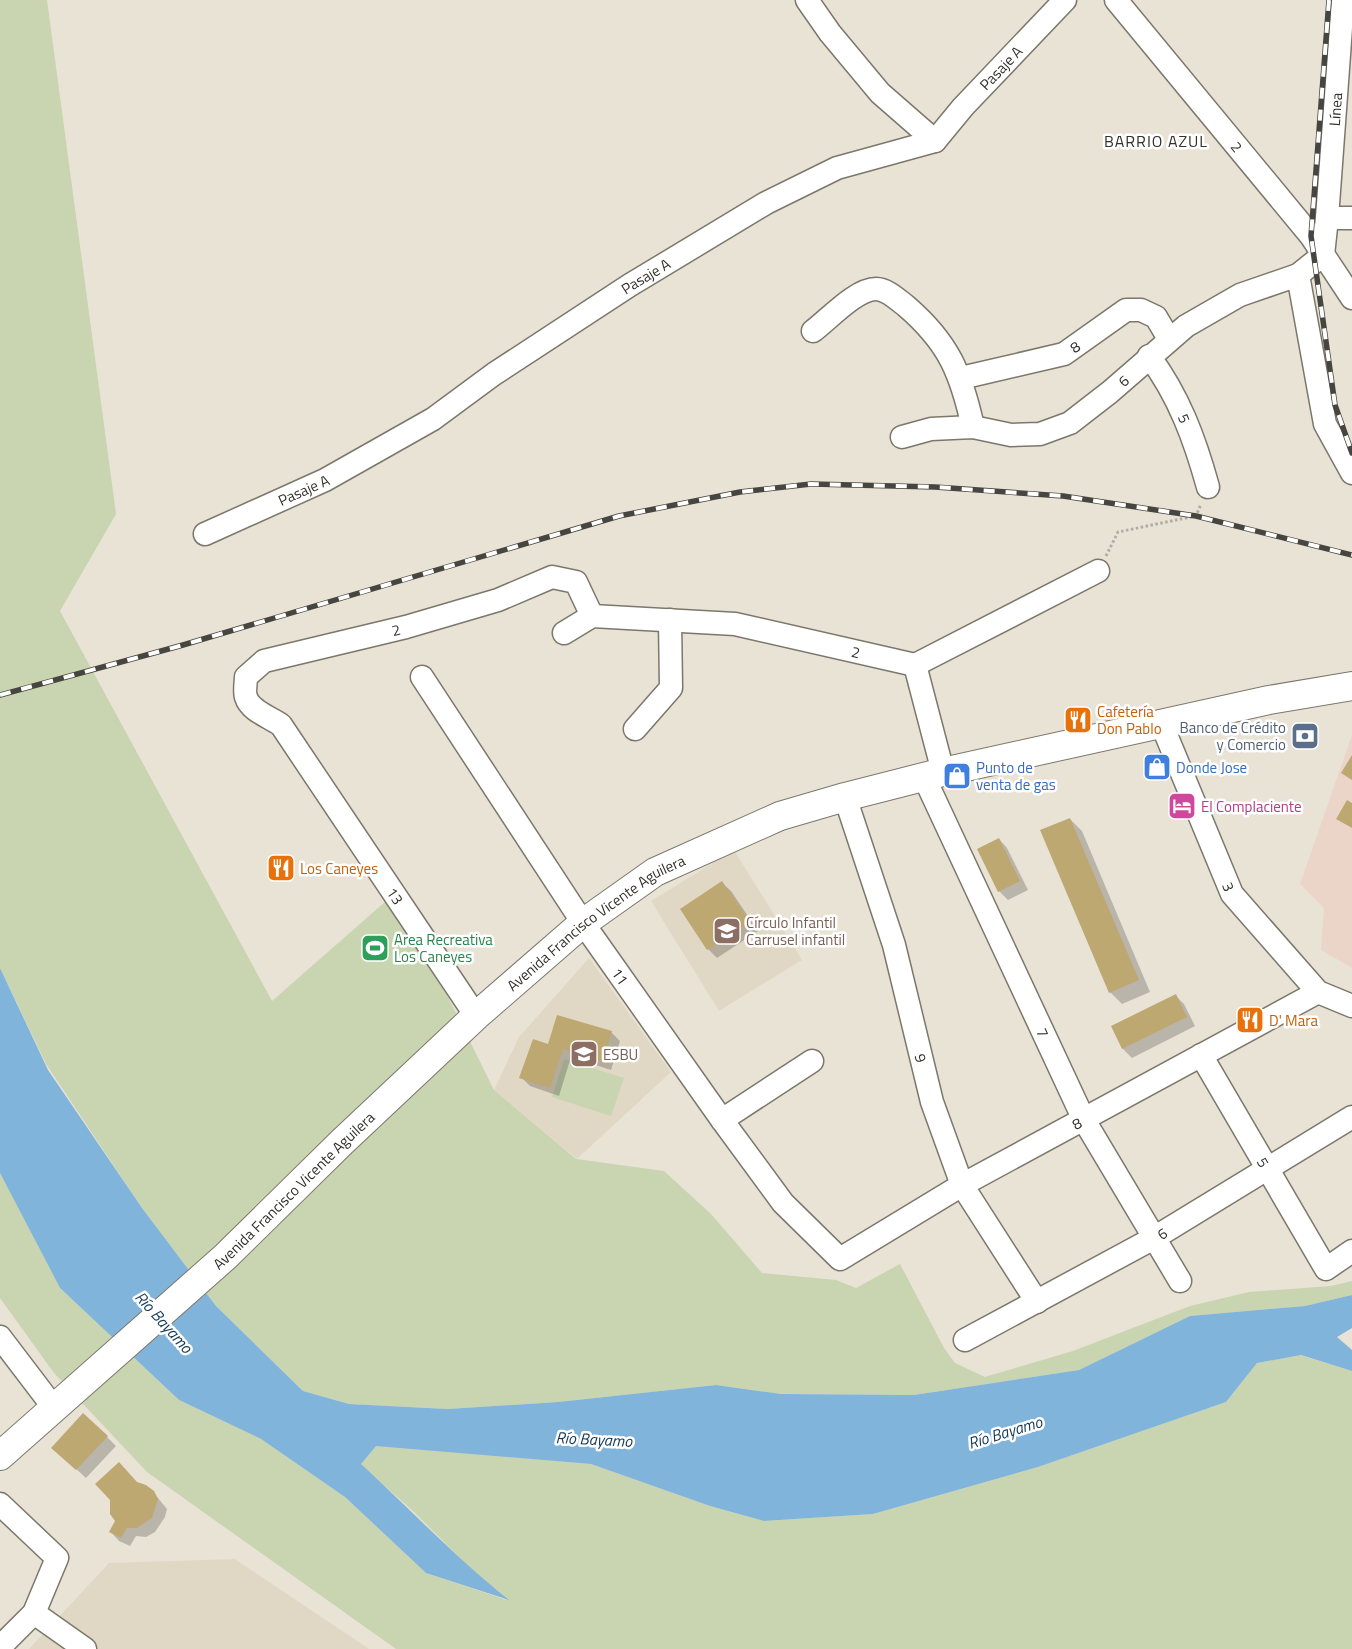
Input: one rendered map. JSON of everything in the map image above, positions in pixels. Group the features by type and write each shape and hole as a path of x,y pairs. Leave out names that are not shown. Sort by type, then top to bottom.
{"main road":[{"name":"Avenida Francisco Vicente Aguilera","path":"0,1456 225,1257 342,1142 476,1016 583,923 655,872 780,816 845,797 934,774 1269,700 1352,686"}],"street":[{"path":"807,0 830,33 880,94 936,142"},
{"name":"Pasaje A","path":"206,534 325,480 433,419 494,374 630,286 766,203 837,168 936,142 963,107 1065,0"},
{"name":"2","path":"1116,0 1311,236 1352,298"},
{"name":"Línea","path":"1327,218 1343,0"},
{"path":"1323,255 1327,218 1352,218"},
{"name":"6","path":"902,437 931,429 973,427 1010,435 1040,434 1070,423 1110,392 1169,338 1186,326 1240,295 1298,275 1323,255"},
{"path":"1298,275 1325,424 1352,473"},
{"path":"813,331 857,294 877,289 894,296 918,316 948,353 961,378 973,427"},
{"name":"8","path":"961,378 1064,354 1126,310 1141,310 1156,317 1169,338"},
{"name":"5","path":"1149,356 1163,374 1183,411 1208,488"},
{"path":"915,665 1098,570"},
{"name":"2","path":"281,726 269,716 256,710 246,698 246,677 264,661 416,624 498,600 552,578 576,582 592,616 735,624 915,665"},
{"path":"564,633 592,616"},
{"path":"635,729 671,688 670,620"},
{"name":"7","path":"915,665 934,774 1084,1120 1180,1281"},
{"name":"11","path":"422,677 583,923 722,1120 783,1203 840,1259"},
{"name":"3","path":"1162,725 1232,894 1318,992 1352,1006"},
{"name":"13","path":"281,726 476,1016"},
{"name":"9","path":"845,797 894,945 932,1102 962,1185 1037,1302"},
{"name":"8","path":"840,1259 962,1185 1318,992"},
{"name":"5","path":"1202,1055 1326,1269 1352,1251"},
{"path":"722,1120 812,1061"},
{"name":"6","path":"965,1340 1154,1238 1352,1117"},
{"path":"0,1337 62,1401"},
{"path":"0,1504 57,1558 34,1613 0,1647"},
{"path":"34,1613 85,1649"}],"path":[{"path":"1098,570 1118,532 1196,516 1208,488"}],"shaded area":[{"path":"1352,735 1352,968 1321,950 1324,908 1300,884"},
{"name":"Círculo Infantil Carrusel infantil","path":"734,850 802,960 719,1011 651,901"},
{"name":"ESBU","path":"589,958 671,1072 577,1159 494,1090 519,1037"},
{"path":"235,1559 369,1649 29,1649 109,1563"}],"green space":[{"path":"0,0 47,0 116,514 60,611 272,1001 386,901 447,995 494,1090 576,1159 664,1171 711,1214 762,1273 836,1280 856,1288 900,1264 944,1348 955,1363 985,1377 1073,1351 1190,1306 1249,1292 1331,1286 1352,1281 1352,1295 1305,1306 1190,1316 1079,1370 914,1395 781,1394 716,1385 558,1402 448,1409 349,1404 303,1391 216,1306 142,1208 46,1064 0,968"},
{"path":"564,1059 624,1078 611,1116 552,1097"},
{"path":"0,1173 60,1288 179,1400 261,1439 345,1497 426,1573 507,1600 475,1573 414,1512 360,1464 377,1445 591,1464 710,1506 764,1521 873,1514 1038,1467 1226,1402 1257,1363 1300,1355 1352,1371 1352,1649 396,1649 147,1472 54,1373 0,1298"}],"water":[{"name":"Río Bayamo","path":"0,968 48,1070 142,1208 216,1306 303,1391 349,1404 448,1409 558,1402 716,1385 781,1394 914,1395 1079,1370 1190,1316 1305,1306 1352,1295 1352,1328 1337,1337 1352,1350 1352,1371 1301,1355 1257,1363 1226,1402 1038,1467 873,1514 764,1521 710,1506 591,1464 376,1446 361,1464 489,1584 509,1600 426,1573 345,1497 261,1439 179,1400 60,1288 0,1173"}],"building":[{"path":"1352,755 1352,780 1341,773"},
{"path":"1347,800 1352,803 1352,828 1336,819"},
{"path":"1070,818 1139,980 1109,993 1040,830"},
{"path":"999,838 1020,881 998,892 977,849"},
{"path":"722,881 750,922 707,950 680,909"},
{"path":"1176,994 1187,1017 1122,1049 1111,1026"},
{"path":"557,1015 612,1031 603,1062 563,1049 550,1088 519,1078 533,1039 548,1044"},
{"path":"83,1413 108,1436 76,1470 51,1448"},
{"path":"119,1462 137,1482 146,1485 154,1491 158,1499 152,1518 137,1528 127,1528 121,1538 109,1532 115,1521 110,1514 110,1500 95,1484"}],"railway":[{"path":"1329,0 1311,236 1335,405 1352,453"},
{"path":"0,695 183,645 619,516 740,492 811,484 935,487 1063,496 1196,516 1352,555"}],"place":[{"name":"Cafetería Don Pablo","path":"1078,720"},
{"name":"Banco de Crédito y Comercio","path":"1305,736"},
{"name":"Donde Jose","path":"1157,767"},
{"name":"Punto de venta de gas","path":"957,776"},
{"name":"El Complaciente","path":"1182,806"},
{"name":"Los Caneyes","path":"281,868"},
{"name":"Círculo Infantil Carrusel infantil","path":"727,931"},
{"name":"Area Recreativa Los Caneyes","path":"375,948"},
{"name":"D' Mara","path":"1250,1020"},
{"name":"ESBU","path":"584,1054"}],"district":[{"name":"BARRIO AZUL","path":"1156,141"}]}
